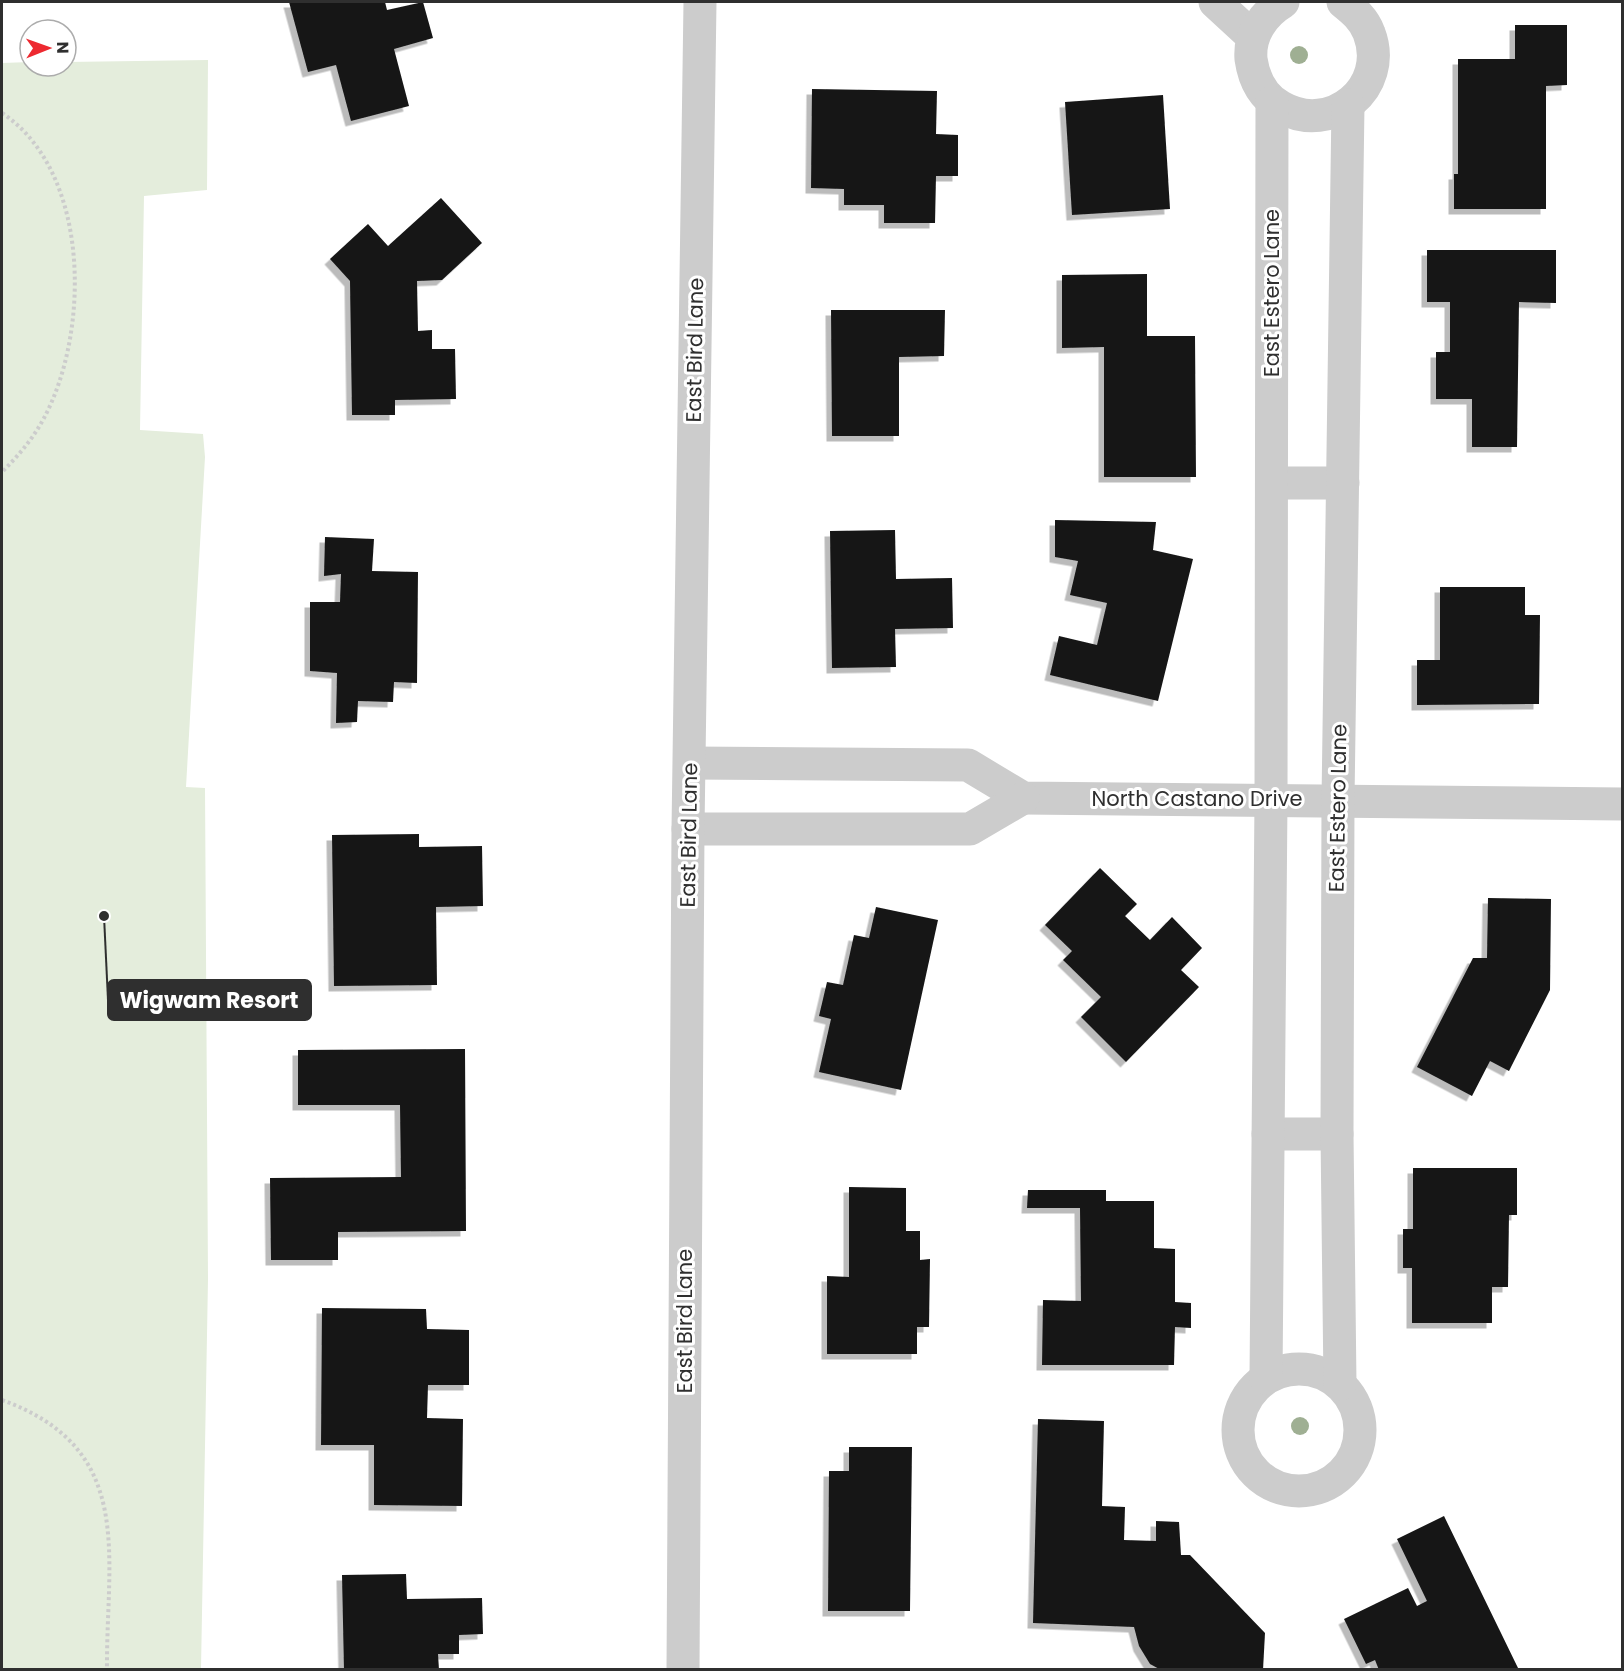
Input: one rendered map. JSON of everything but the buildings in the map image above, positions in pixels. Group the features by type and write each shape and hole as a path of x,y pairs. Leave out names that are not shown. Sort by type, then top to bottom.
{"street":[{"name":"East Bird Lane","path":"683,1670 688,829 699,2"},
{"path":"1215,2 1254,37"},
{"path":"1282,2 1272,8 1261,21 1254,37 1251,54 1253,72 1260,89 1272,102 1290,112 1309,117 1330,114 1348,105 1362,91 1371,73 1374,52 1369,32 1359,15 1343,2"},
{"name":"East Estero Lane","path":"1266,1378 1271,800 1272,102"},
{"name":"East Estero Lane","path":"1340,1384 1336,1134 1338,800 1348,105"},
{"path":"1272,483 1343,483"},
{"path":"688,829 970,829 1023,798 968,765 690,763"},
{"name":"North Castano Drive","path":"1023,798 1623,804"},
{"path":"1268,1134 1336,1134"},
{"path":"1296,1368 1312,1370 1328,1375 1340,1384 1353,1400 1360,1419 1360,1439 1354,1459 1341,1475 1324,1486 1294,1491 1284,1490 1265,1481 1251,1467 1241,1449 1237,1429 1241,1410 1251,1391 1266,1378 1280,1371 1296,1368"}],"path":[{"path":"2,113 21,128 38,149 52,173 64,198 74,252 71,328 56,390 45,417 33,436 17,457 2,471"},
{"path":"2,1400 36,1416 71,1442 84,1458 102,1495 107,1514 109,1540 107,1670"}],"green space":[{"path":"208,60 207,190 144,196 140,430 203,434 205,457 186,787 205,788 208,1279 201,1669 2,1669 2,63 18,62 18,78 78,78 78,62"}],"place":[{"name":"Wigwam Resort","path":"104,916"}]}
